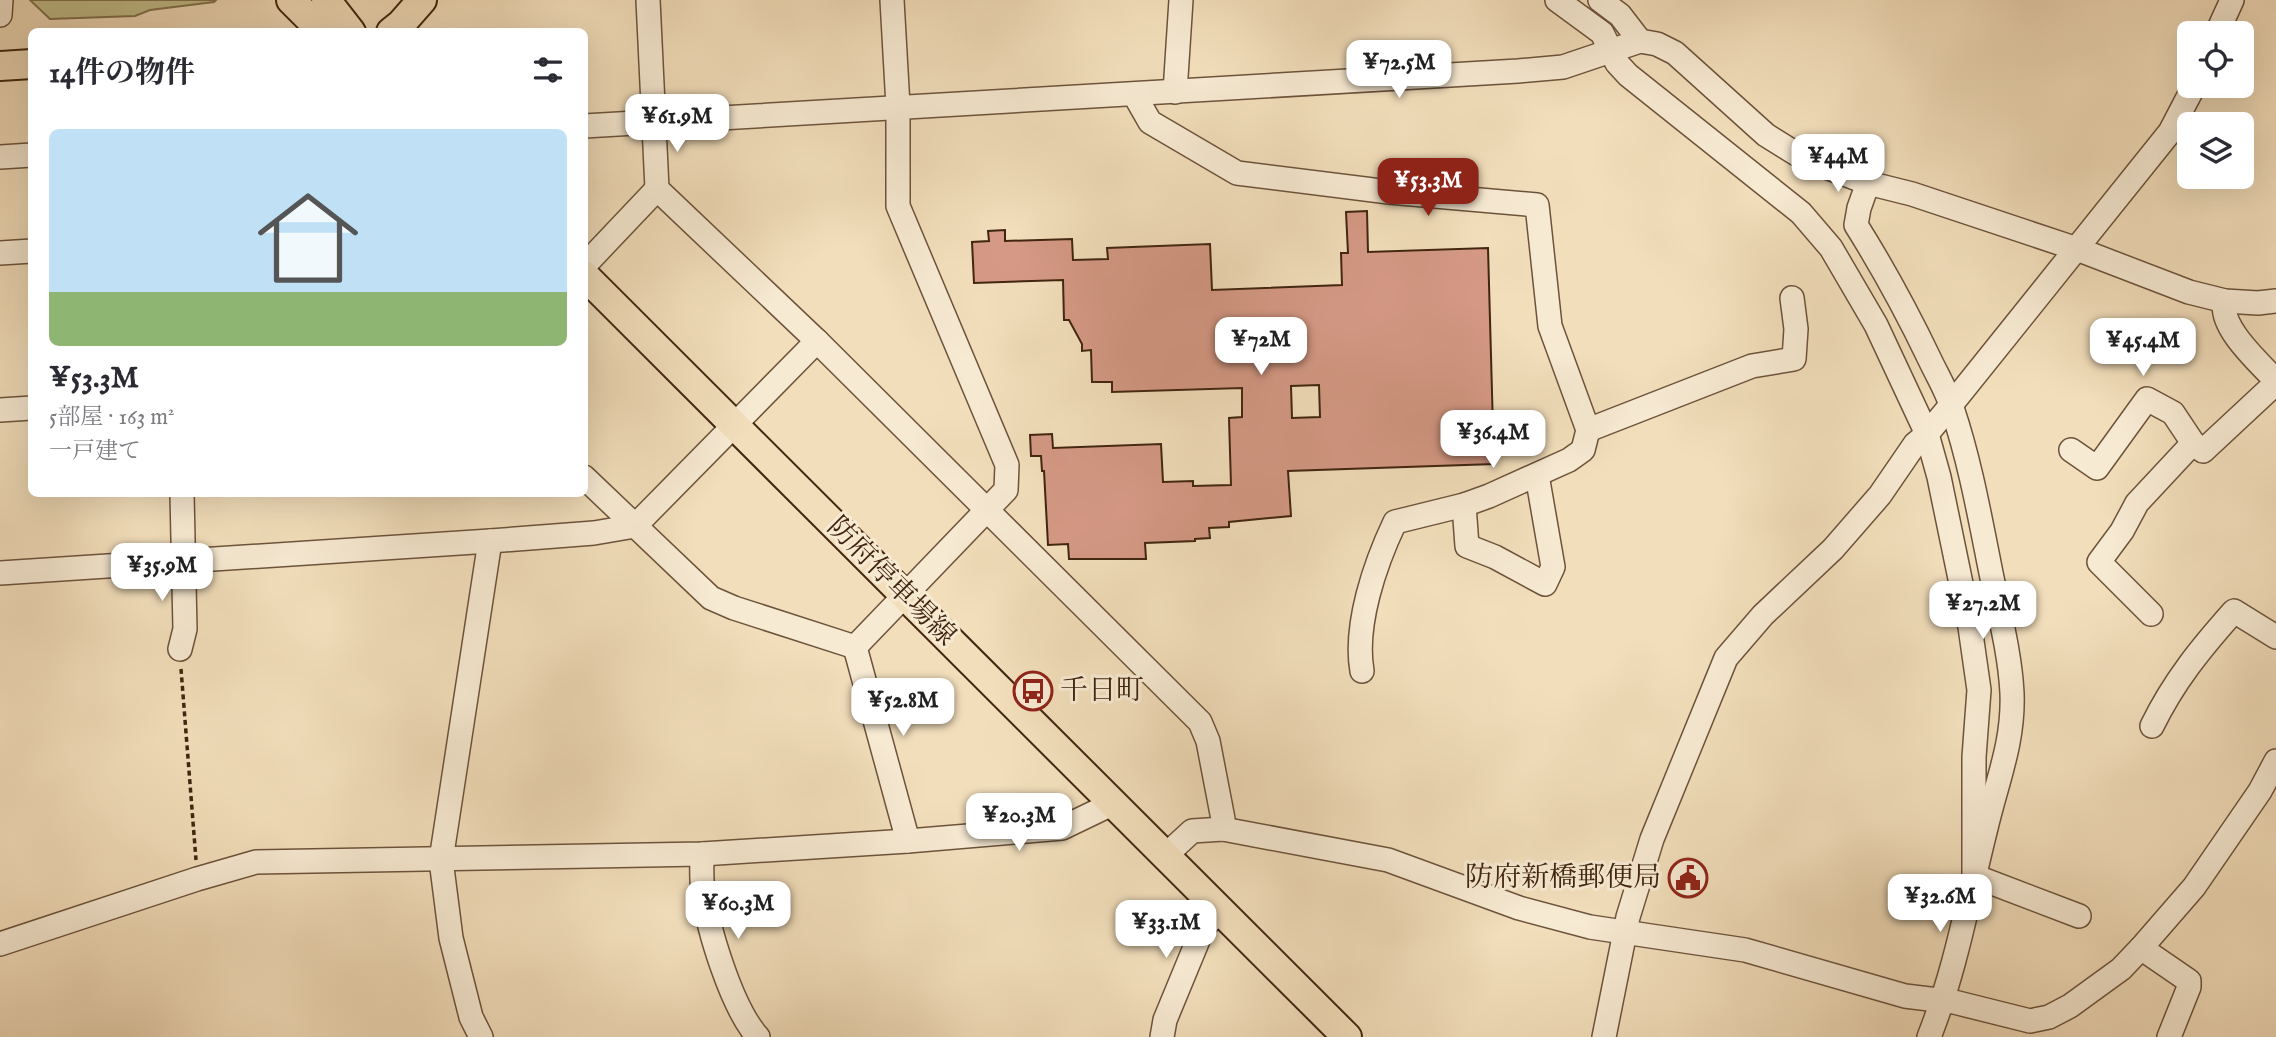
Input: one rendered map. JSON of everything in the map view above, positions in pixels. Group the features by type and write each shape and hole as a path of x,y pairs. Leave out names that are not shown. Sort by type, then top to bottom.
{"main road":[{"path":"291,0 322,28"},
{"path":"326,0 348,28"},
{"path":"396,28 422,0"},
{"path":"0,66 28,64"},
{"name":"防府停車場線","path":"588,279 1347,1037"}],"street":[{"path":"0,15 1,0"},
{"path":"648,0 657,189 817,341 1200,722 1208,741 1223,829"},
{"path":"855,647 1006,490 1007,465 898,206 898,106 892,0"},
{"path":"1175,92 1181,0"},
{"path":"1557,0 1602,33 1617,63 1628,75 1801,213 1831,248 1876,325 1927,434 1939,477 1970,627 1979,690 1975,757 1975,876"},
{"path":"1600,0 1620,15 1640,41"},
{"path":"2222,21 2232,0"},
{"path":"588,125 1563,67 1640,41 1657,44 1675,53 1766,135 1803,158 1868,183 1912,194 2077,249 2189,292 2225,301 2276,301"},
{"path":"1134,94 1150,122 1237,173 1389,192 1537,205 1550,326 1588,430 1583,450 1569,460 1537,475 1464,505 1395,522 1381,552 1365,612 1359,651 1362,671"},
{"path":"1604,1037 1628,917 1652,839 1726,658 1763,615 1833,549 1880,495 1915,444 1951,405 2170,132 2188,98"},
{"path":"0,156 28,155"},
{"path":"1868,183 1856,225 1919,337 1951,405 1967,457 1979,512 2005,642 2012,693 2006,759 1962,935 1943,1001 1929,1037"},
{"path":"588,262 657,189"},
{"path":"0,253 28,251"},
{"path":"1588,430 1752,366 1794,359 1796,329 1792,298"},
{"path":"2071,450 2096,468 2147,400 2173,413 2193,443 2203,451 2276,382 2228,324 2223,310 2225,301"},
{"path":"0,573 490,541 594,533 635,526 817,341"},
{"path":"0,410 28,408"},
{"path":"2151,614 2099,562 2122,531 2137,503 2193,443"},
{"path":"1464,505 1467,546 1495,557 1545,584 1553,567 1537,475"},
{"path":"588,481 711,598 855,647"},
{"path":"180,649 185,629 182,497"},
{"path":"481,1037 471,1017 451,938 442,860 490,541"},
{"path":"2152,726 2164,701 2192,659 2234,611 2276,638"},
{"path":"855,647 908,841"},
{"path":"1166,855 1192,831 1223,829 1388,860 1519,908 1590,927 1745,950 1905,996 1943,1001 2027,1029 2070,1006 2121,969 2141,948 2194,887 2260,790 2276,761"},
{"path":"0,944 197,878 256,862 702,853 908,841 1062,828 1114,803"},
{"path":"702,853 702,890 710,928 736,998 751,1030 758,1037"},
{"path":"1975,876 2079,916"},
{"path":"1162,1037 1165,1020 1203,928 1220,909"},
{"path":"2141,948 2189,981 2169,1037"}],"path":[{"path":"180,649 197,878"}],"shaded area":[{"path":"30,0 216,0 150,10 135,16 50,19"}],"building":[{"path":"1367,211 1368,252 1488,248 1494,464 1288,471 1291,516 1229,522 1229,527 1209,528 1210,538 1195,541 1145,543 1146,559 1069,559 1068,544 1048,545 1044,471 1041,456 1031,456 1030,435 1052,434 1053,448 1161,444 1163,482 1193,481 1193,486 1231,485 1229,418 1242,417 1242,388 1112,392 1112,382 1092,382 1091,350 1082,351 1082,344 1069,320 1064,320 1063,280 974,283 972,242 989,241 988,231 1005,230 1005,241 1072,239 1073,260 1108,259 1107,248 1210,244 1212,290 1342,285 1341,253 1348,253 1346,212","holes":["1319,385 1320,417 1292,418 1291,386"]}],"place":[{"name":"千日町","path":"1033,691"},
{"name":"防府新橋郵便局","path":"1688,878"}]}
